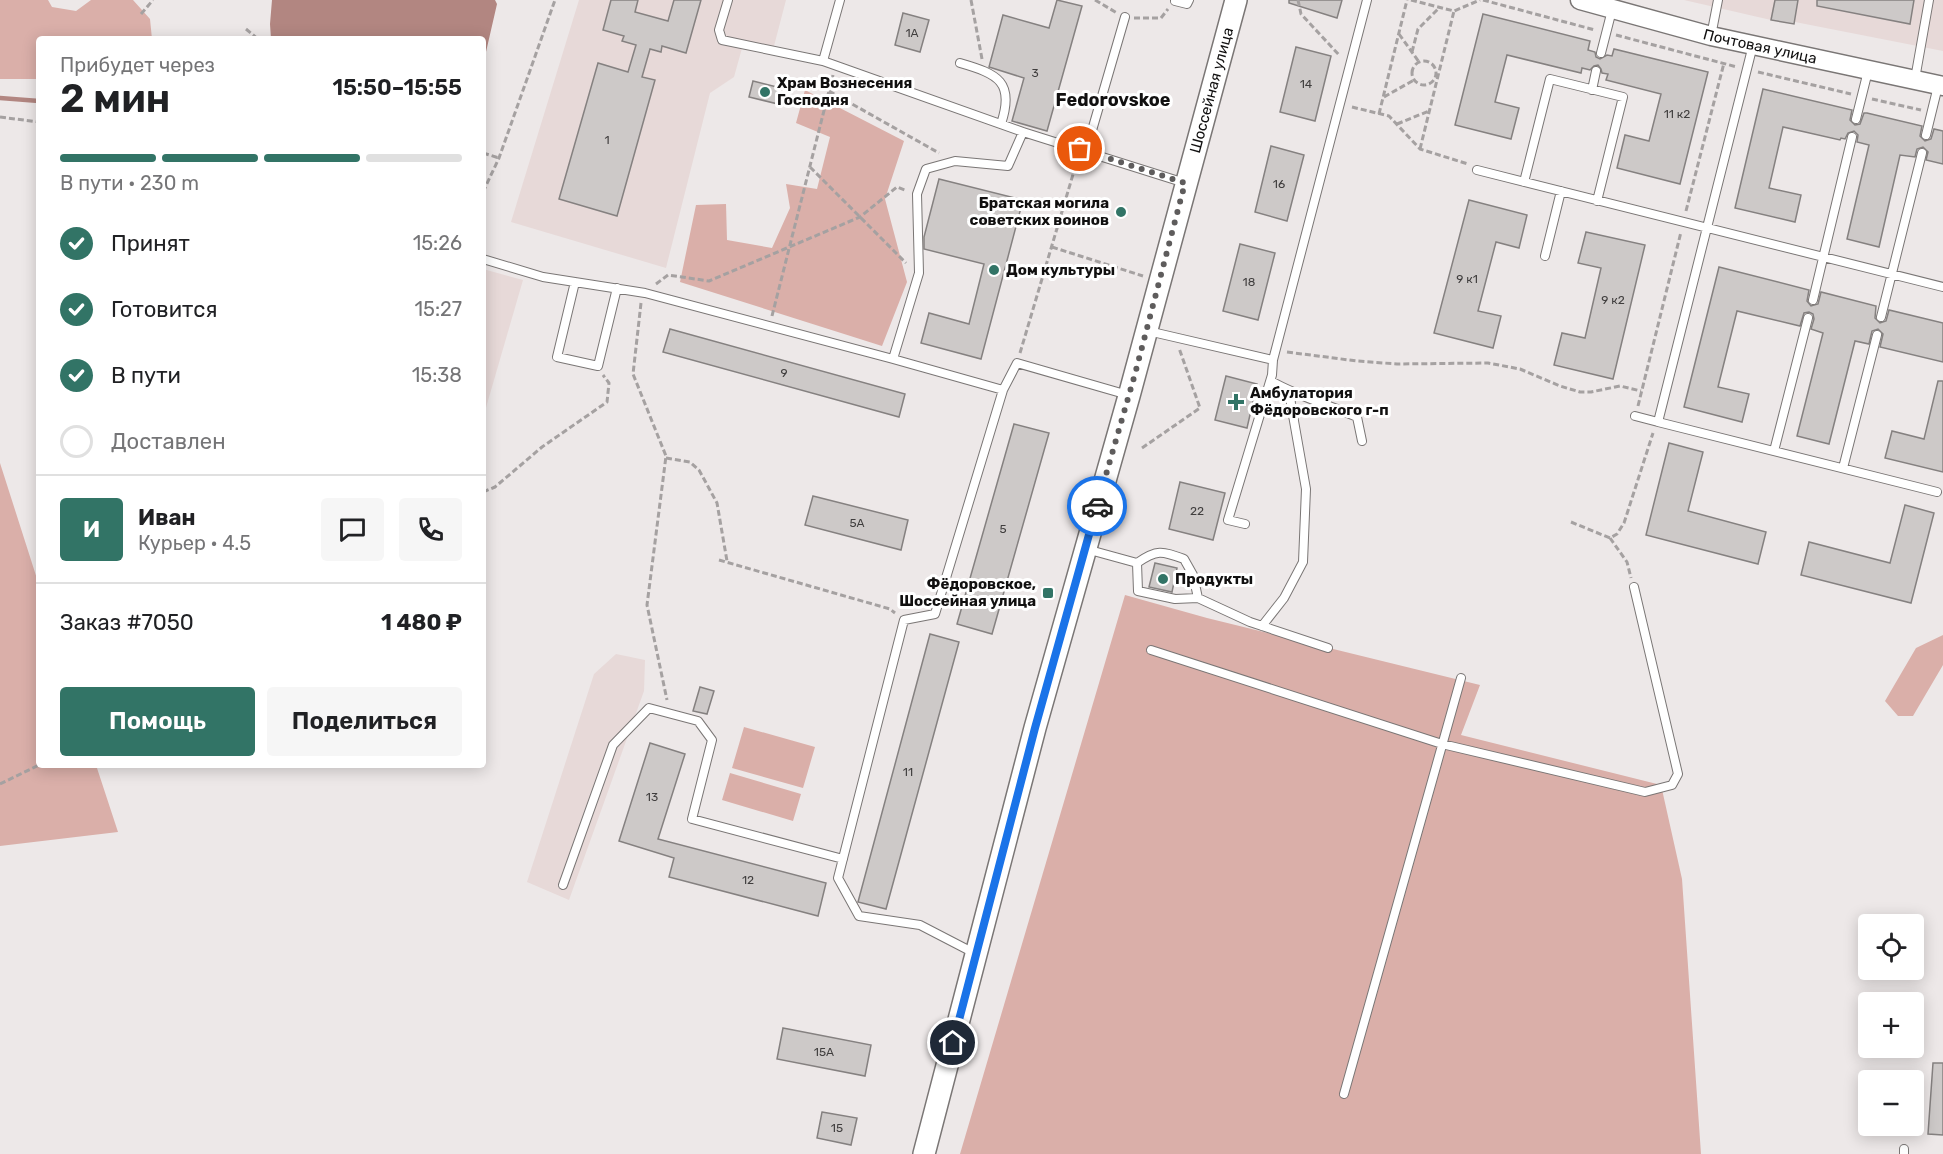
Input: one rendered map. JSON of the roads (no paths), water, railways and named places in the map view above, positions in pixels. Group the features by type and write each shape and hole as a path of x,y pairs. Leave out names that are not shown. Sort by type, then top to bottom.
{"main road":[{"name":"Шоссейная улица","path":"924,1154 1035,728 1129,396 1236,0"}],"street":[{"name":"Почтовая улица","path":"1580,0 1711,36 1941,85"}],"lane":[{"path":"728,0 719,30 722,40 836,64 1023,132 1185,183"},
{"path":"823,61 840,0"},
{"path":"1175,1 1187,4 1189,0"},
{"path":"1245,524 1228,519 1271,381 1273,360 1367,0"},
{"path":"1711,36 1718,0"},
{"path":"1915,80 1929,0"},
{"path":"1601,53 1612,9"},
{"path":"1083,150 1125,17"},
{"path":"1658,422 1753,45"},
{"path":"960,63 984,70 997,78 1006,90 1007,106 1001,124"},
{"path":"1592,90 1596,71"},
{"path":"1856,119 1868,71"},
{"path":"1524,182 1550,79 1623,97 1597,201"},
{"path":"1926,135 1941,85"},
{"path":"893,359 919,273 917,194 926,169 955,161 1008,166 1023,132"},
{"path":"1813,300 1852,137"},
{"path":"1881,317 1922,153"},
{"path":"1477,170 1943,287"},
{"path":"1545,256 1561,191"},
{"path":"486,260 543,277 644,293 1003,390"},
{"path":"575,282 557,357 598,366 617,288"},
{"path":"1774,451 1808,318"},
{"path":"1147,330 1273,360"},
{"path":"1843,468 1877,334"},
{"path":"977,954 920,925 859,916 838,878 903,620 935,614 1003,390 1017,363 1129,396"},
{"path":"1271,381 1290,392 1307,396 1357,417 1362,441"},
{"path":"1262,626 1284,598 1303,562 1306,489 1290,404 1290,392"},
{"path":"1635,416 1937,492"},
{"path":"1085,548 1137,563"},
{"path":"1137,563 1151,553 1164,552 1184,559 1192,575 1198,598"},
{"path":"1137,563 1138,591 1175,599 1198,598 1262,626 1328,648"},
{"path":"1151,650 1442,744 1645,792 1672,785 1678,774 1634,587"},
{"path":"1344,1094 1461,678"},
{"path":"563,885 613,745 649,708 698,721 712,740 692,819 843,860"}],"waterway":[{"path":"0,98 36,101"}],"place":[{"name":"Храм Вознесения Господня","path":"765,92"},
{"name":"Братская могила советских воинов","path":"1121,212"},
{"name":"Дом культуры","path":"994,270"},
{"name":"Амбулатория Фёдоровского г-п","path":"1236,402"},
{"name":"Продукты","path":"1163,579"},
{"name":"Фёдоровское, Шоссейная улица","path":"1048,593"}],"district":[{"name":"Fedorovskoe","path":"1113,100"}]}
